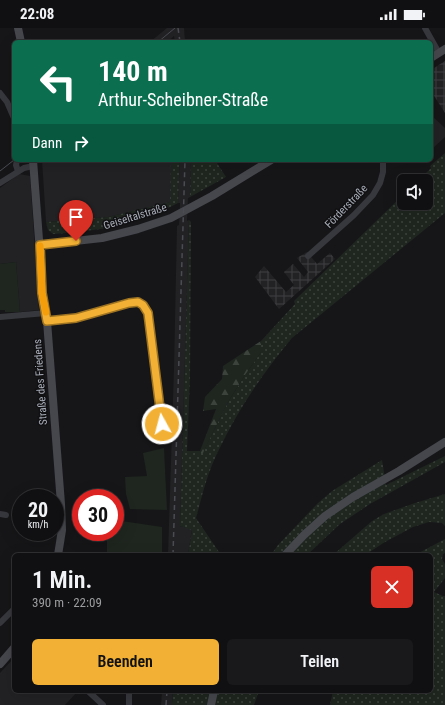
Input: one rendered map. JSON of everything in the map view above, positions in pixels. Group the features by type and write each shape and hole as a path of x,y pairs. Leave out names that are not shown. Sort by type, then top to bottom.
{"street":[{"path":"18,28 21,40"},
{"path":"425,28 442,51 433,57"},
{"path":"0,93 7,102 12,113"},
{"path":"17,162 18,171"},
{"name":"Geiseltalstraße","path":"40,245 108,237 171,218 212,196 268,162"},
{"name":"Förderstraße","path":"308,256 354,215 373,195 380,183 383,172 383,162"},
{"path":"0,183 33,163"},
{"name":"Straße des Friedens","path":"33,163 40,245 42,293 47,317 61,504 62,530 58,553"},
{"path":"0,317 76,318 129,303 138,302 143,305 148,313 156,372 162,424 158,427"},
{"path":"288,553 304,535 326,516 353,497 399,471 445,442"},
{"path":"0,623 12,611"},
{"path":"0,664 12,650"},
{"path":"90,693 103,705"},
{"path":"129,693 129,705"},
{"path":"211,705 214,693"}],"shaded area":[{"path":"167,28 184,28 185,40 175,40 174,36 169,40 152,40"},
{"path":"445,61 445,113 433,94 433,69"},
{"path":"433,117 445,128 445,137 433,148"},
{"path":"42,162 171,162 171,202 108,217 46,222"},
{"path":"180,162 191,162 190,197 188,198 187,221 189,220 180,526 192,529 188,553 168,553 177,226 179,225 180,203 178,203"},
{"path":"19,174 30,176 39,310 20,312 16,262 0,264 0,188"},
{"path":"307,252 317,264 330,253 335,259 279,309 255,277 264,266 286,292 294,285 284,272 293,264 304,277 308,272 297,258"},
{"path":"12,660 12,693 76,693 65,705 0,705 0,673"},
{"path":"162,693 173,693 172,705 161,705"}],"green space":[{"path":"445,153 445,213 292,338 280,352 248,398 228,431 205,484 196,518 220,553 188,553 192,530 180,526 189,220 191,222 190,377 187,451 200,451 202,454 228,402 261,352 261,341 295,304 294,301 397,201 397,210 433,210 433,174 425,174 431,168 430,166"},
{"path":"171,162 180,162 178,203 158,213 126,224 104,229 53,234 48,230 46,222 108,217 170,202"},
{"path":"191,162 216,162 226,177 190,197"},
{"path":"16,262 20,312 5,312 5,310 0,310 0,264"},
{"path":"261,341 261,352 228,402 202,455 200,451 216,409 203,411 205,397 222,379 223,366"},
{"path":"164,448 167,510 130,509 126,494 125,477 147,476 143,453"},
{"path":"445,456 445,462 370,504 340,524 309,553 272,553 278,545 318,503 332,491 382,460 386,485"},
{"path":"445,494 445,526 442,523 429,522 413,527 368,553 335,553 372,521 384,514"},
{"path":"124,521 162,527 162,553 107,553 107,541 124,541"},
{"path":"445,539 445,553 443,554 442,559 445,564 445,578 434,592 445,596 445,705 330,705 333,693 433,693 433,553 419,553"},
{"path":"173,693 258,693 254,705 172,705"}],"tram line":[{"path":"160,40 175,28"},
{"path":"0,171 12,162"}],"railway":[{"path":"178,28 180,40"},
{"path":"173,553 185,162"},
{"path":"166,705 167,693"}],"slow traffic":[{"path":"40,246 42,293 46,312"}],"route":[{"path":"76,241 40,245 42,293 47,321 76,318 129,303 138,302 143,305 148,313 162,424"}]}
